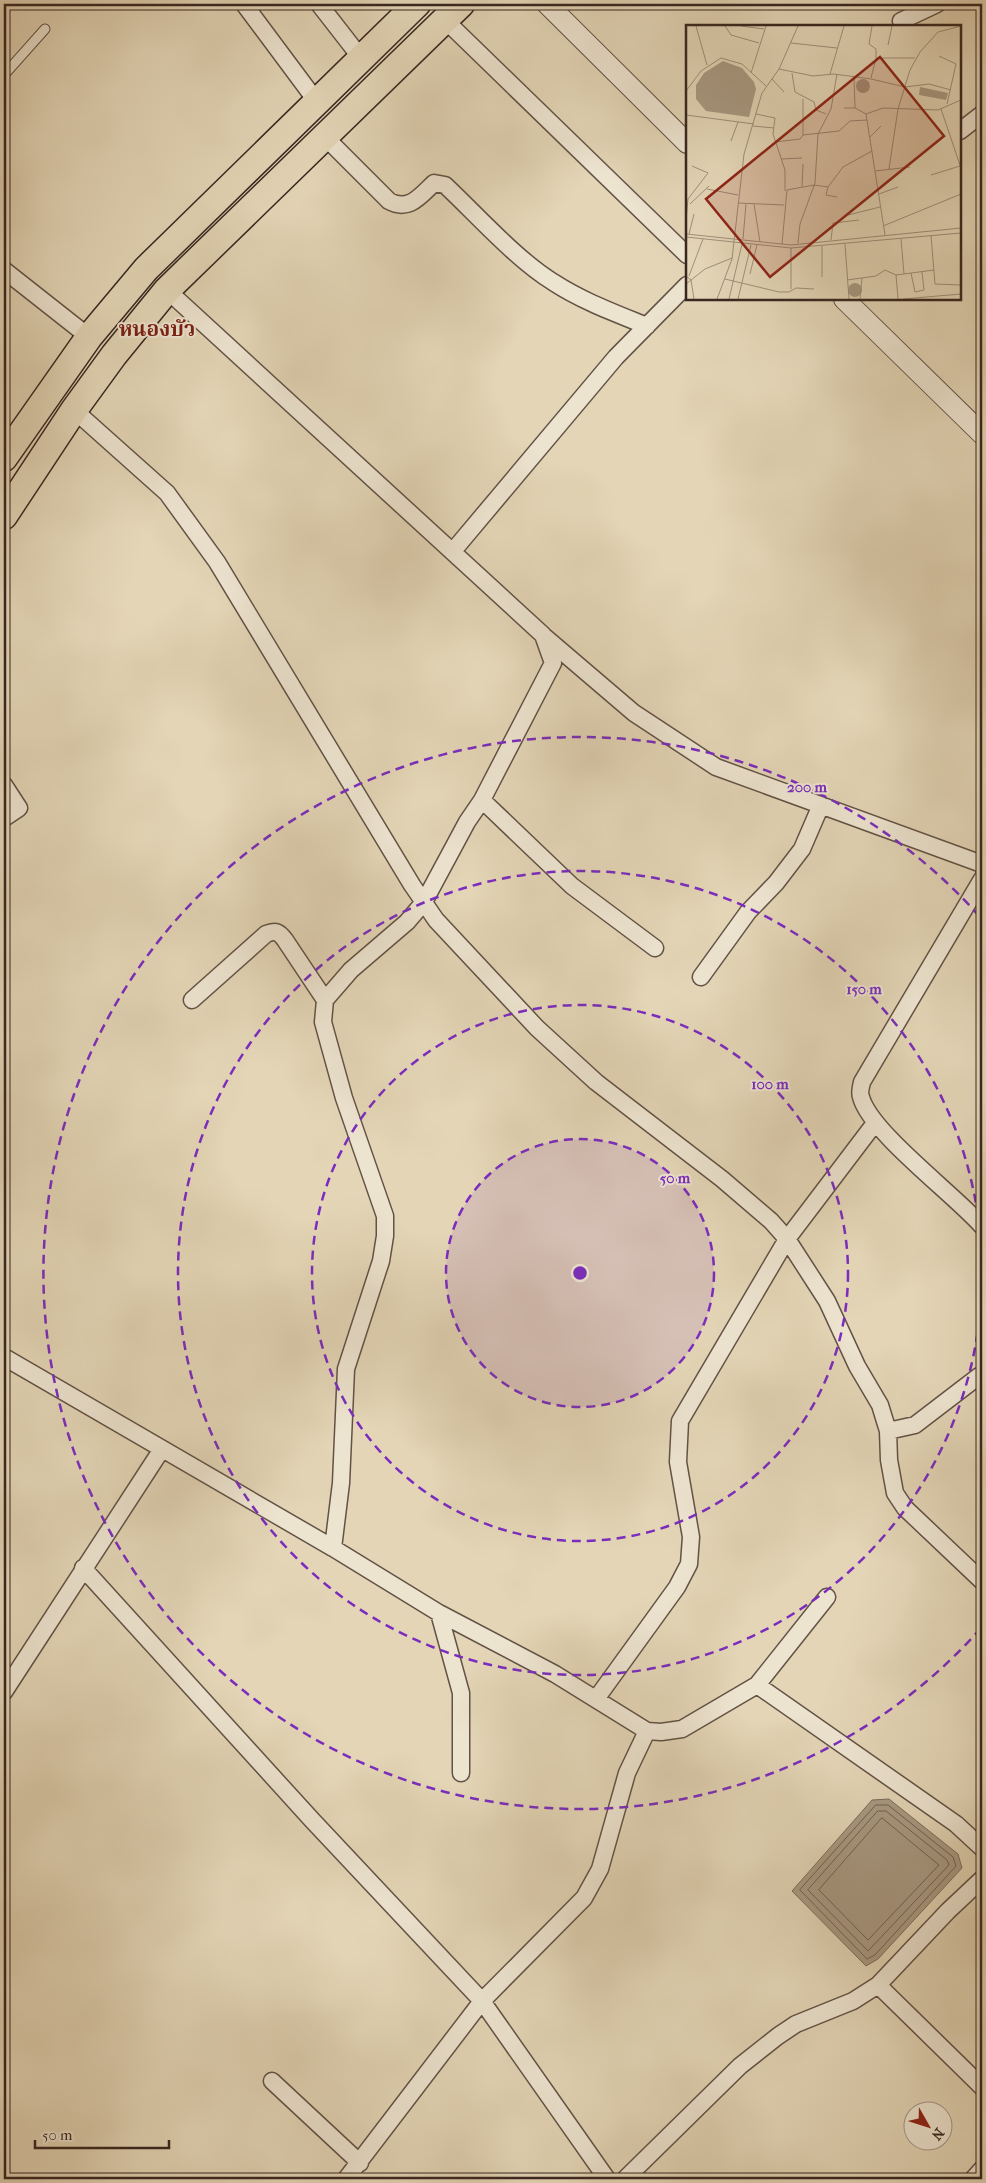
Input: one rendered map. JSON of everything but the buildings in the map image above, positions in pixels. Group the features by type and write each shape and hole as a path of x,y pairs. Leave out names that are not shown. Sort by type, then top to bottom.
{"main road":[{"path":"4,458 88,337 146,269 417,4"},
{"path":"4,516 74,410 114,355 167,290 453,12"}],"street":[{"path":"244,4 317,102"},
{"path":"319,4 361,58"},
{"path":"547,4 686,142"},
{"path":"901,21 937,4"},
{"path":"453,12 686,253"},
{"path":"961,129 982,114"},
{"path":"325,137 390,201 403,206 411,204 434,183 445,185 527,262 552,282 580,298 647,326"},
{"path":"4,270 88,337"},
{"path":"453,551 610,364 686,287"},
{"path":"167,290 453,551 543,636 634,713 716,767 982,864"},
{"path":"845,300 982,434"},
{"path":"74,410 167,493 217,562 436,920 538,1028 596,1082 722,1178 771,1221 787,1239 827,1302 857,1366 880,1405 888,1431 889,1460 895,1493 905,1508 982,1581"},
{"path":"333,1548 341,1483 346,1368 381,1261 386,1236 385,1216 344,1098 323,1022 325,1000 351,970 407,922 424,902 467,822 482,800 553,663 543,636"},
{"path":"4,785 19,808 4,818"},
{"path":"482,800 572,886 655,948"},
{"path":"702,976 748,912 776,883 802,849 821,805"},
{"path":"982,880 862,1082 860,1098 876,1123 982,1226"},
{"path":"192,1000 266,934 274,931 279,932 285,940 325,1000"},
{"path":"596,1699 677,1587 689,1564 691,1537 678,1462 680,1421 787,1239 876,1123"},
{"path":"4,1357 333,1548 439,1613 555,1674 647,1731 682,1729 757,1685 827,1597"},
{"path":"888,1431 915,1425 979,1376 982,1376"},
{"path":"4,1692 162,1449"},
{"path":"83,1568 312,1820 482,2001 607,2179"},
{"path":"439,1613 461,1693 461,1773"},
{"path":"757,1685 956,1824 982,1848"},
{"path":"346,2179 482,2001 584,1898 600,1868 627,1773 647,1731"},
{"path":"625,2179 740,2066 778,2036 796,2024 853,2001 878,1985 948,1911 982,1879"},
{"path":"878,1985 982,2087"},
{"path":"272,2081 360,2163"},
{"path":"973,2179 982,2169"}],"lane":[{"path":"4,75 46,29"}],"water":[{"path":"889,1799 958,1854 962,1868 878,1959 866,1966 792,1891 872,1800"}],"district":[{"name":"หนองบัว","path":"157,329"}]}
